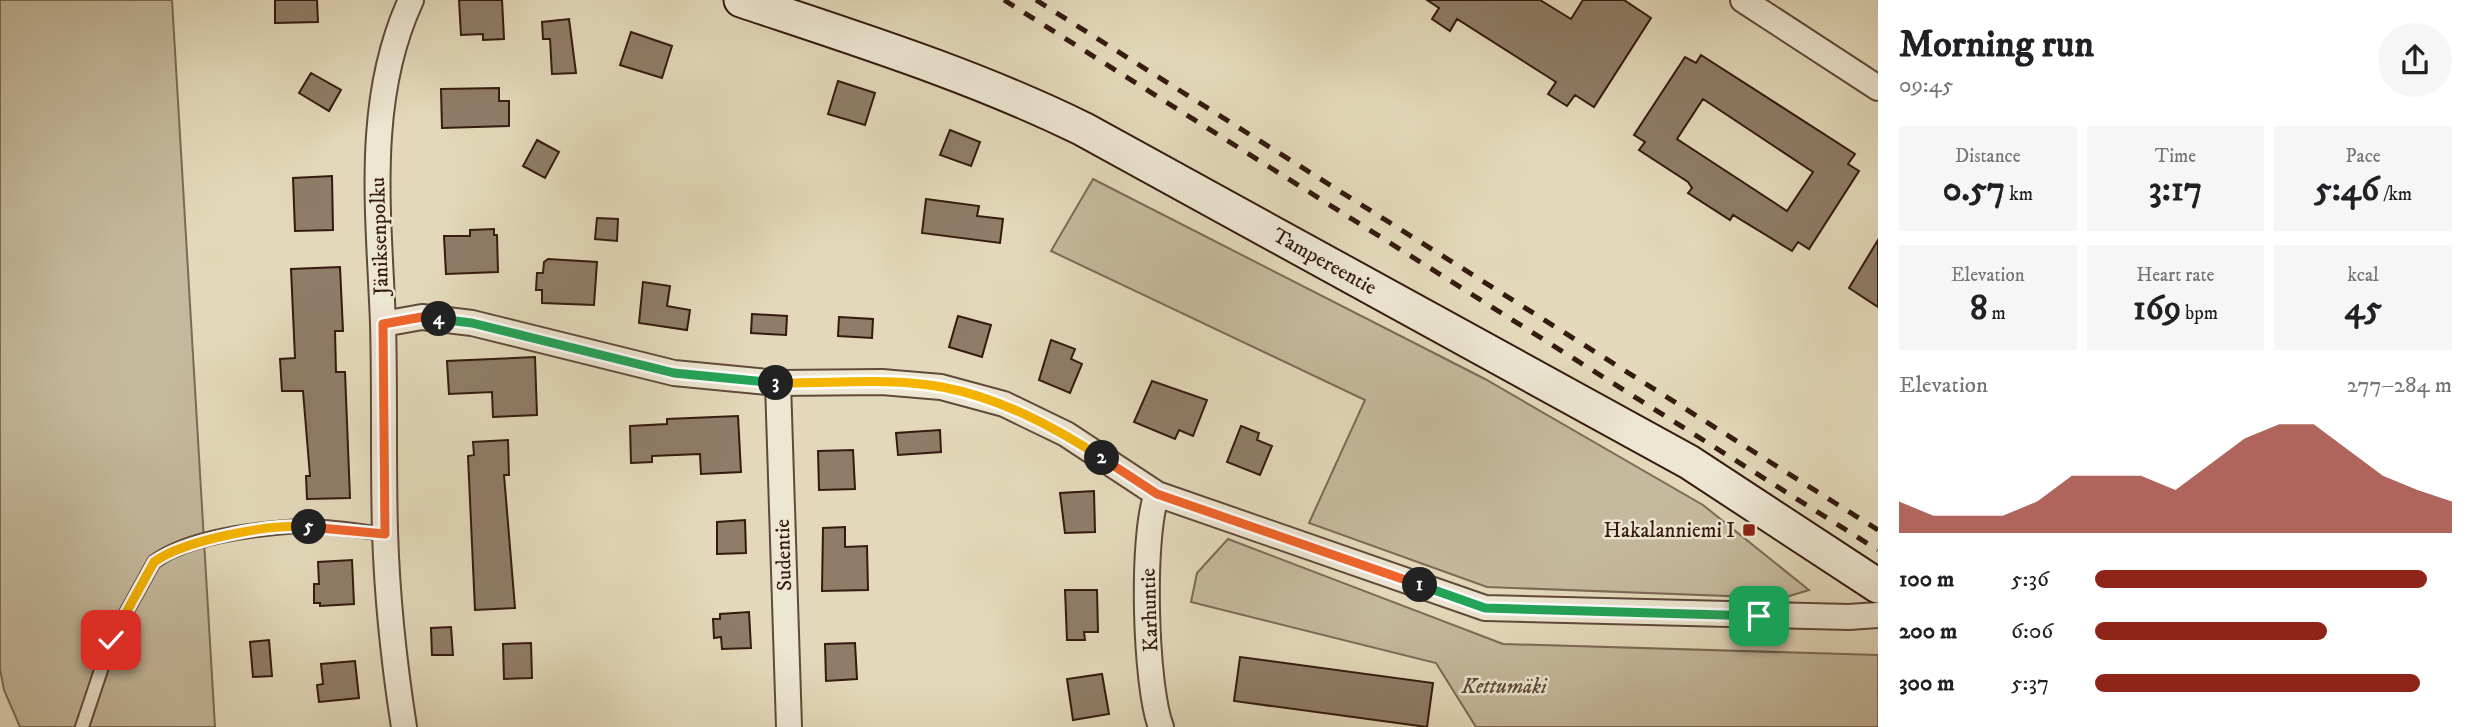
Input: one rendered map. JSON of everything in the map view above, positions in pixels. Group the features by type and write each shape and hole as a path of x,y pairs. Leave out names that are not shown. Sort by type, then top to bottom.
{"main road":[{"name":"Tampereentie","path":"741,0 957,73 1015,96 1083,129 1689,462 1878,586"}],"street":[{"name":"Jäniksenpolku","path":"404,727 396,675 385,534 383,324 375,203 380,118 398,29 411,0"},
{"path":"1743,0 1878,88"},
{"path":"383,324 422,317 472,323 674,373 778,383 882,382 941,387 1004,404 1066,434 1157,494 1485,608 1849,617 1878,615"},
{"name":"Sudentie","path":"778,383 789,727"},
{"name":"Karhuntie","path":"1157,494 1152,507 1148,543 1148,637 1161,727"}],"lane":[{"path":"82,727 111,640 154,562 163,555 207,539 301,526 385,534"}],"green space":[{"path":"0,0 172,0 215,727 20,727 4,690 0,669"},
{"path":"1093,179 1485,379 1703,505 1809,590 1783,598 1487,587 1309,523 1365,400 1051,251"},
{"name":"Kettumäki","path":"1228,539 1503,644 1878,655 1878,727 1476,727 1436,663 1191,602 1197,573"}],"building":[{"path":"275,0 317,0 318,22 275,23"},
{"path":"459,0 502,0 504,39 483,40 483,34 461,35"},
{"path":"1427,0 1540,0 1571,19 1583,0 1624,0 1651,18 1594,107 1575,95 1567,106 1548,94 1556,82 1457,19 1450,31 1432,19 1439,8"},
{"path":"569,19 576,73 552,74 550,39 543,39 542,22"},
{"path":"631,32 672,46 662,78 620,65"},
{"path":"1701,55 1855,154 1848,164 1859,171 1809,249 1798,242 1792,251 1733,215 1730,220 1688,193 1692,188 1688,182 1639,150 1645,142 1634,135 1685,57 1696,63","holes":["1703,99 1813,172 1787,211 1677,139"]},
{"path":"311,73 341,90 329,111 299,93"},
{"path":"838,81 875,93 865,125 828,114"},
{"path":"499,88 499,101 509,101 509,126 442,128 441,89"},
{"path":"950,130 980,142 971,166 940,155"},
{"path":"537,140 559,152 545,178 523,166"},
{"path":"332,176 333,230 295,231 293,178"},
{"path":"926,199 979,206 977,216 1003,219 1000,243 922,233"},
{"path":"597,218 618,219 617,241 595,239"},
{"path":"494,229 494,235 497,235 498,272 446,274 444,236 470,236 470,230"},
{"path":"1878,240 1878,307 1849,288"},
{"path":"548,259 597,262 594,305 542,303 542,290 536,290 537,273 543,273 544,262"},
{"path":"340,267 343,331 335,331 336,372 345,372 350,498 307,499 306,476 310,476 303,391 282,391 280,359 295,358 291,269"},
{"path":"643,282 670,286 667,306 690,310 687,330 639,323"},
{"path":"752,314 787,316 786,335 751,333"},
{"path":"958,316 991,325 982,357 949,347"},
{"path":"839,317 873,319 872,338 838,336"},
{"path":"1051,340 1075,349 1071,359 1082,364 1070,393 1039,380"},
{"path":"535,357 537,415 493,417 492,392 449,394 447,361"},
{"path":"1152,381 1207,400 1193,436 1179,430 1175,439 1134,422"},
{"path":"738,416 741,472 701,474 700,454 652,456 652,462 631,463 630,426 667,424 667,419"},
{"path":"1241,426 1259,433 1257,440 1272,446 1260,475 1227,462"},
{"path":"940,430 941,452 898,455 896,433"},
{"path":"508,440 509,475 504,475 515,608 475,610 468,456 474,455 473,442"},
{"path":"853,450 855,489 819,490 818,451"},
{"path":"1094,491 1095,532 1065,533 1060,493"},
{"path":"745,520 746,553 717,554 717,522"},
{"path":"845,527 845,547 867,546 868,590 822,591 823,528"},
{"path":"352,560 354,604 320,606 320,603 314,603 314,584 319,584 318,562"},
{"path":"1065,590 1097,590 1098,632 1084,632 1085,640 1067,640"},
{"path":"749,612 751,648 722,649 721,637 714,638 713,619 720,619 720,614"},
{"path":"451,627 453,655 432,655 431,628"},
{"path":"269,640 272,676 253,677 250,642"},
{"path":"531,643 532,678 504,679 503,644"},
{"path":"855,643 857,679 826,681 825,644"},
{"path":"1240,657 1433,683 1427,727 1234,701"},
{"path":"355,661 359,698 319,702 317,685 323,684 321,664"},
{"path":"1102,674 1109,714 1073,720 1067,679"}],"railway":[{"path":"1004,0 1878,550"},
{"path":"1036,0 1878,530"}],"place":[{"name":"Hakalanniemi I","path":"1749,530"}],"route":[{"path":"111,640 154,562 163,555 207,539 301,526 385,534 383,324 422,317 472,323 674,373 778,383 882,382 941,387 1004,404 1066,434 1157,494 1485,608 1759,616"}]}
